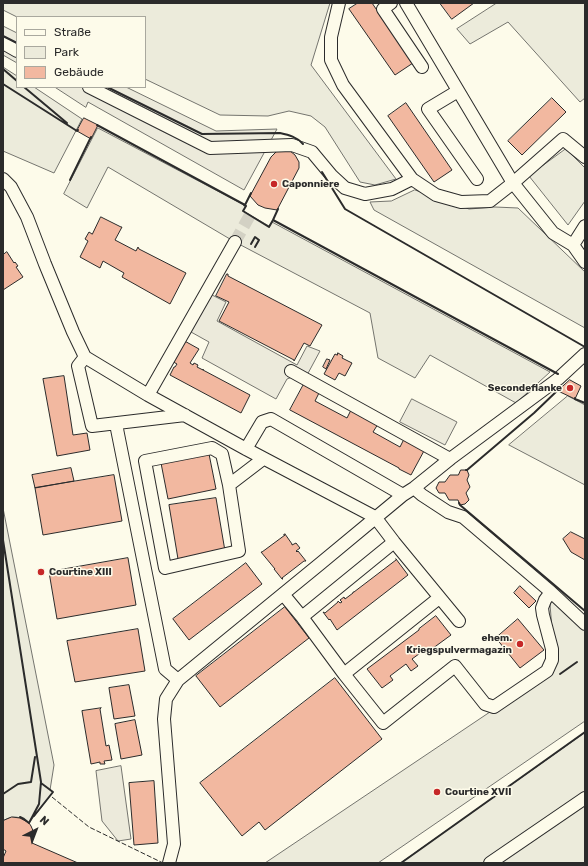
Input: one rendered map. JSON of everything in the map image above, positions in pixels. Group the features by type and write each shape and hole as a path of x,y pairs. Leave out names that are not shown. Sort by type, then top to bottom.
{"lane":[{"path":"339,3 331,37 331,60 343,85 412,179 436,195 461,202 490,201 563,139 585,157"},
{"path":"391,3 383,9 422,68"},
{"path":"406,3 513,183 553,233 573,245 585,262"},
{"path":"3,43 16,50"},
{"path":"91,88 210,148 292,146 312,152 332,176 345,188 365,194 392,189 412,179"},
{"path":"458,91 428,109 476,179"},
{"path":"3,179 11,187 27,217 73,332 85,357 148,395 263,459 375,517 459,622"},
{"path":"573,245 585,226"},
{"path":"148,395 235,242"},
{"path":"169,863 174,844 164,719 166,699 178,680 375,517 558,379 585,354"},
{"path":"85,357 78,366 92,426 186,415"},
{"path":"291,371 450,459"},
{"path":"246,449 262,422 271,419 403,495"},
{"path":"116,424 165,669 178,680"},
{"path":"212,448 222,454 229,485 239,551 165,568 145,461 212,448"},
{"path":"229,485 263,459"},
{"path":"414,488 448,512 463,517 551,592 585,624"},
{"path":"302,617 394,542"},
{"path":"283,594 383,723 455,666 484,704 494,707 547,671 552,660 552,649 542,608 545,600 551,592"},
{"path":"344,674 439,598"},
{"path":"490,863 585,798"}],"green space":[{"path":"3,3 330,3 311,65 396,179 375,185 360,182 325,127 311,116 289,111 268,116 220,115 146,79 146,16 16,16 3,10"},
{"path":"497,3 585,3 585,98 580,102 508,22 470,44 457,29"},
{"path":"3,67 16,75 16,88 36,88 82,119 54,173 3,151"},
{"path":"98,128 246,206 243,211 269,226 272,222 550,372 516,403 430,355 415,378 378,358 370,313 235,242 108,167 87,208 64,194"},
{"path":"566,149 585,168 585,201 568,225 529,176"},
{"path":"415,190 469,209 495,207 518,208 585,272 585,328 374,210 370,202 391,201"},
{"path":"568,396 585,405 585,485 509,445"},
{"path":"3,508 54,765 50,790 53,792 29,823 16,817 3,821"},
{"path":"551,599 585,630 585,721 378,863 265,863 548,673 554,656 550,604"},
{"path":"585,733 585,863 401,863"}],"shaded area":[{"path":"3,26 16,32 16,62 3,55"},
{"path":"57,88 128,88 216,131 277,129 244,190 88,102 86,107"},
{"path":"212,295 226,302 217,321 297,365 307,346 320,351 306,377 300,374 287,379 276,399 202,358 209,342 191,332"},
{"path":"412,399 457,422 445,445 400,422"},
{"path":"121,766 131,839 118,841 102,821 96,771"}],"building":[{"path":"358,3 372,3 413,63 395,75 349,9"},
{"path":"440,3 474,3 452,19"},
{"path":"552,98 566,112 522,155 508,141"},
{"path":"406,103 452,170 434,182 388,116"},
{"path":"84,118 98,125 91,139 77,131"},
{"name":"Caponniere","path":"280,150 290,151 295,155 299,162 299,168 277,210 258,205 250,196 271,157"},
{"path":"101,217 122,227 115,240 136,251 138,247 139,249 186,273 170,304 122,277 124,273 103,261 100,268 80,257 88,241 85,239 89,232 92,234"},
{"path":"7,252 14,263 15,262 18,266 16,267 23,277 3,290 3,255"},
{"path":"227,274 228,276 322,325 310,346 304,343 294,361 219,321 229,302 216,296"},
{"path":"181,339 199,349 190,363 193,365 194,363 198,365 197,367 250,395 241,413 170,375 177,364 170,360"},
{"path":"338,353 343,356 342,358 352,363 345,376 339,373 335,380 324,374 335,354 337,355"},
{"path":"327,359 330,360 326,369 323,367"},
{"path":"64,376 73,435 87,433 90,450 57,456 43,379"},
{"name":"Secondeflanke","path":"570,380 581,386 575,399 558,391"},
{"path":"304,384 319,393 315,401 347,418 351,410 378,424 373,432 400,447 404,439 425,449 411,475 290,410"},
{"path":"209,454 216,489 168,499 161,463"},
{"path":"71,468 74,481 35,488 32,475"},
{"path":"461,470 467,470 469,475 467,480 470,487 466,493 469,500 465,504 460,505 458,500 449,500 445,493 439,493 436,488 439,482 445,482 450,475 458,475"},
{"path":"114,475 122,521 43,535 35,488"},
{"path":"216,498 225,551 178,559 169,505"},
{"path":"571,532 585,539 585,560 571,552 563,539"},
{"path":"285,534 292,545 296,543 300,548 296,551 298,551 306,561 282,579 261,552"},
{"path":"128,558 136,605 57,619 49,572"},
{"path":"396,559 408,575 337,630 330,619 329,620 323,612 325,613 338,601 340,603 342,602 340,600 344,597 345,599"},
{"path":"246,563 262,584 189,640 173,619"},
{"path":"520,586 536,601 529,608 514,593"},
{"path":"285,607 309,638 220,707 196,676"},
{"path":"436,616 451,635 425,654 423,651 412,659 418,666 411,671 406,664 390,676 393,680 382,688 367,669"},
{"name":"ehem. Kriegspulvermagazin","path":"518,619 544,650 520,668 496,638"},
{"path":"138,629 145,671 75,682 67,641"},
{"path":"335,678 382,739 265,830 259,822 242,836 200,783"},
{"path":"129,685 135,716 114,719 109,688"},
{"path":"101,708 106,746 109,745 112,760 104,761 105,764 100,764 100,762 91,764 82,711"},
{"path":"135,720 142,755 121,759 115,724"},
{"path":"154,781 158,843 134,845 129,783"},
{"path":"12,817 20,818 29,823 34,833 32,843 78,863 3,863 3,858 6,851 3,849 3,821"}],"tunnel":[{"path":"235,242 250,215"}],"fence":[{"path":"52,797 89,827 163,863"}],"wall":[{"path":"3,36 16,42"},
{"path":"3,69 16,80"},
{"path":"3,84 77,131 78,130"},
{"path":"25,88 67,123"},
{"path":"109,88 202,134 280,133 295,138 303,144"},
{"path":"97,125 245,205 251,193"},
{"path":"70,180 91,137"},
{"path":"322,172 345,209 585,347"},
{"path":"244,205 246,206 243,211 269,227 273,220"},
{"path":"278,209 273,220 558,374"},
{"path":"251,244 255,237 259,240 255,247"},
{"path":"466,470 534,413 559,389"},
{"path":"575,398 585,403"},
{"path":"459,503 585,611"},
{"path":"3,540 41,782 39,804 29,823 20,817"},
{"path":"560,674 577,662"},
{"path":"401,863 585,732"},
{"path":"3,794 18,784 31,782 35,757"},
{"path":"34,816 53,792 41,783"}],"place":[{"name":"Caponniere","path":"274,184"},
{"name":"Secondeflanke","path":"570,388"},
{"name":"Courtine XIII","path":"41,572"},
{"name":"ehem. Kriegspulvermagazin","path":"520,644"},
{"name":"Courtine XVII","path":"437,792"}]}
